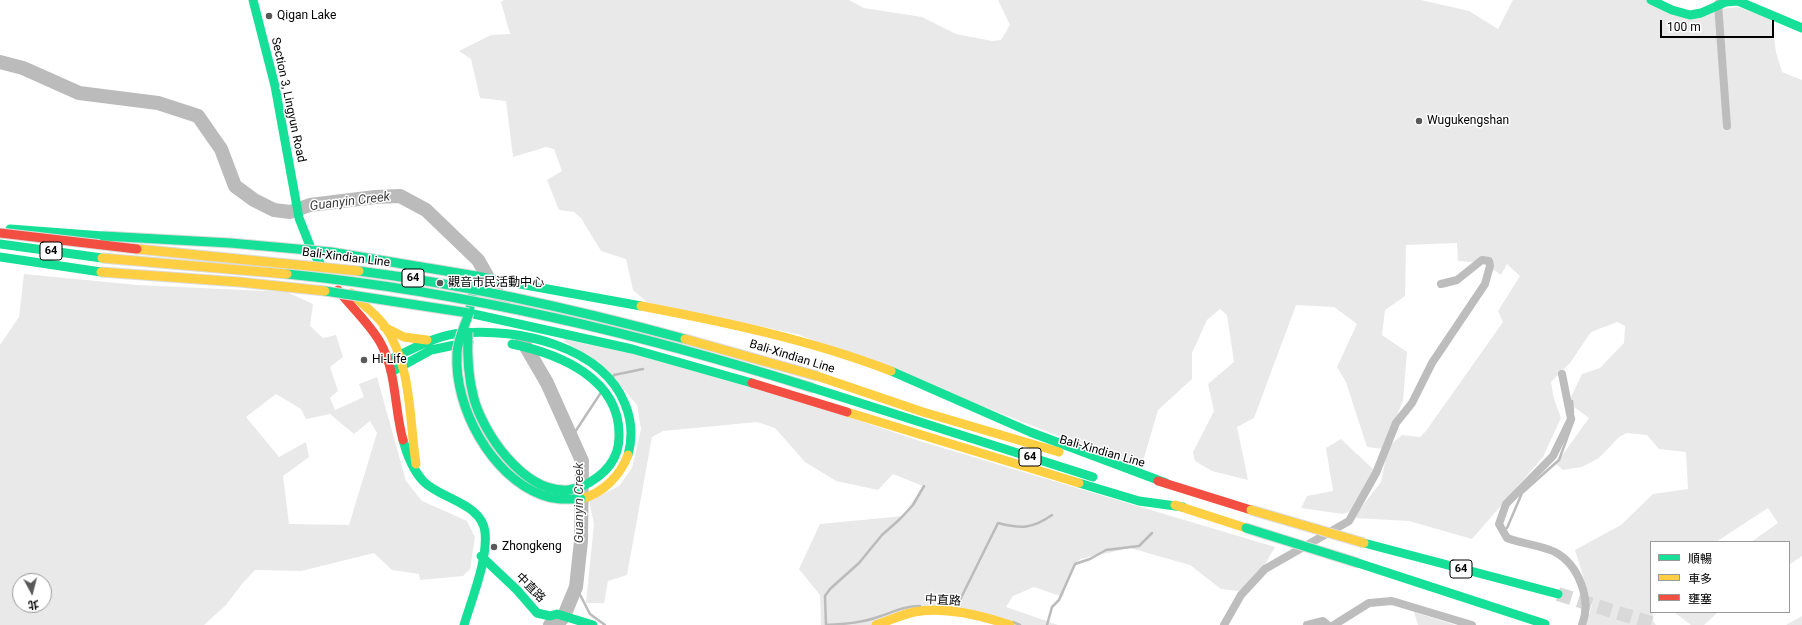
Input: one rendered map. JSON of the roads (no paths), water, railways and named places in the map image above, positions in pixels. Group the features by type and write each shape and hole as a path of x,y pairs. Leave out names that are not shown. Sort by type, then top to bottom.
{"main road":[{"name":"Section 3, Lingyun Road","path":"253,0 273,79 299,218 312,251 321,263"},
{"path":"1651,0 1680,13 1694,15 1727,0 1738,1 1802,28"},
{"path":"0,228 230,243 331,252 476,276 713,320 785,337 854,358 924,384 1030,432 1166,484"},
{"name":"Bali-Xindian Line","path":"0,233 102,246 325,266 414,278 636,324 816,376 923,412 1251,510 1364,543 1558,594"},
{"name":"Bali-Xindian Line","path":"0,244 102,258 329,278 411,290 633,335 730,361 1545,624"},
{"path":"0,257 101,272 227,281 330,291 411,302 469,314 632,349 724,375 1139,501 1183,507"},
{"path":"321,263 373,313 384,327 398,356 402,368 418,472"},
{"path":"321,263 343,296 374,332 388,360 401,436 407,453 423,481 432,488 476,513 485,530 481,556 464,625"},
{"path":"388,360 428,340 462,332 496,336 542,340 568,350 596,366 618,388 628,409 632,436 629,450 617,474 597,492 586,498 573,500 547,498 518,482 490,454 471,423 465,407 461,388 457,352 469,314 476,276"},
{"path":"384,327 394,334 408,339 428,340"},
{"path":"391,372 402,368 432,350 451,344 496,336"},
{"name":"中直路","path":"481,556 517,590 536,613 550,616 557,614 593,625"},
{"name":"中直路","path":"876,625 915,612 941,611 976,615 1010,625"}],"street":[{"path":"1718,4 1727,126"},
{"path":"1224,625 1241,595 1265,569 1349,521 1376,472 1396,423 1412,402 1432,363 1484,284 1490,266 1489,261 1482,260 1457,280 1442,284"},
{"path":"1562,374 1571,419 1554,456 1506,504 1499,524 1507,538 1555,552 1576,574 1585,596 1586,606 1582,625"},
{"path":"1334,625 1369,603 1392,601 1472,625"},
{"path":"1307,625 1323,621 1328,625"}],"waterway":[{"name":"Guanyin Creek","path":"0,62 23,68 79,93 158,103 198,116 221,149 235,186 254,200 274,210 290,212 310,205 375,197 400,196 426,210 478,260 503,304"},
{"name":"Guanyin Creek","path":"522,340 547,383 582,461 581,541 576,587 566,611"},
{"path":"613,377 614,375 643,369"},
{"path":"571,438 600,394"},
{"path":"1572,401 1573,412"},
{"path":"1507,528 1522,493 1559,460 1574,419"},
{"path":"826,625 825,596 830,589 859,563 882,535 913,505 924,486"},
{"path":"956,608 998,523 1020,527 1038,523 1052,515"},
{"path":"1047,625 1052,607 1059,600 1075,564 1090,559 1106,550 1139,546 1152,533"},
{"path":"576,587 590,614 605,625"},
{"path":"826,625 865,621 904,608 920,606"},
{"name":"Guanyin Creek","path":"550,625 562,619"},
{"path":"1013,622 1020,625"}],"tunnel":[{"path":"1558,594 1657,625"}],"place":[{"name":"Qigan Lake","path":"269,16"},
{"name":"Wugukengshan","path":"1419,121"},
{"name":"觀音市民活動中心","path":"440,283"},
{"name":"Hi-Life","path":"364,360"},
{"name":"Zhongkeng","path":"494,547"}]}
